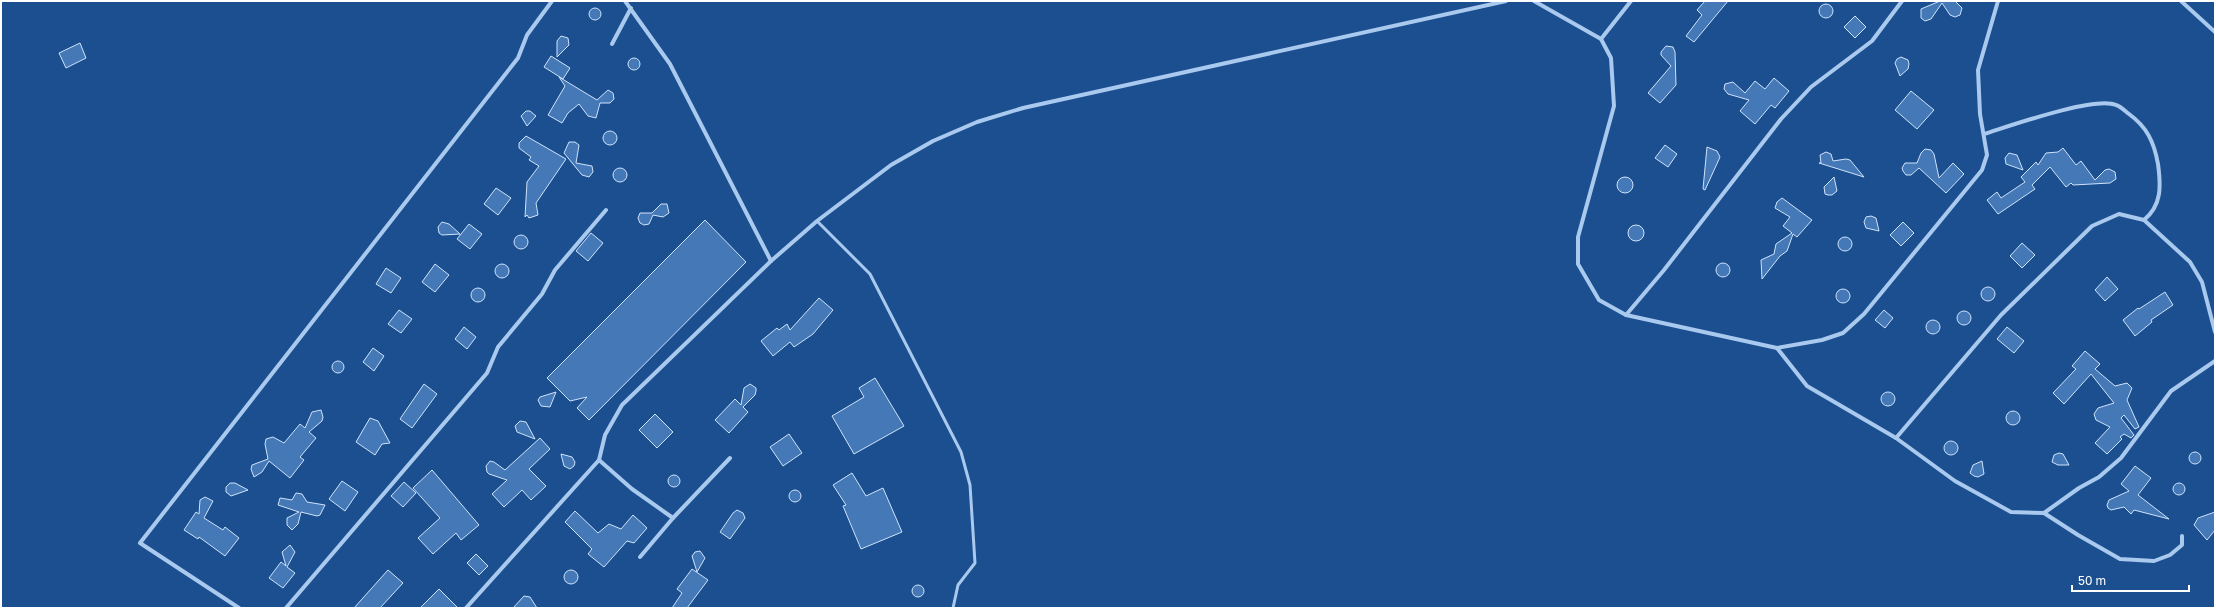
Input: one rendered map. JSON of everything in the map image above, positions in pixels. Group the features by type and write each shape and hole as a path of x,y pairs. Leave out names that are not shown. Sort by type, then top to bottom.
{"street":[{"path":"239,608 140,542 518,58 526,36 552,1"},
{"path":"625,1 670,64 771,260"},
{"path":"466,608 599,460 605,435 622,405 771,260 817,222 891,165 934,141 977,122 1023,108 1506,1"},
{"path":"1534,1 1601,39 1611,58 1614,106 1578,237 1578,264 1599,300 1626,315 1777,348 1822,340 1843,333 1864,314 1982,170 1987,156 1978,70 1998,1"},
{"path":"1601,39 1631,1"},
{"path":"1626,315 1781,119 1810,87 1872,41 1902,1"},
{"path":"2182,1 2215,32"},
{"path":"612,44 631,8"},
{"path":"1984,134 2087,104 2116,104 2141,123 2151,138 2157,162 2160,186 2157,203 2151,214 2144,220"},
{"path":"286,608 487,373 498,347 542,294 555,270 606,210"},
{"path":"1896,438 2001,315 2092,226 2119,214 2144,220 2190,262 2202,282 2215,332"},
{"path":"1777,348 1807,386 1896,438 1955,481 2011,512 2044,512 2078,535 2120,559 2154,561 2170,555 2182,545 2182,536"},
{"path":"2044,512 2079,488 2099,477 2121,458 2171,391 2215,361"},
{"path":"640,557 673,518 730,458"},
{"path":"599,460 632,489 673,518"}],"lane":[{"path":"817,222 870,274 961,452 970,485 975,563 958,585 953,608"}],"building":[{"path":"1705,1 1728,1 1694,42 1686,36 1702,15 1697,10"},
{"path":"1940,1 1955,1 1962,8 1960,15 1955,17 1950,15 1942,3 1931,19 1925,21 1921,18 1921,9"},
{"path":"1826,4 1831,6 1833,11 1831,16 1826,18 1821,16 1819,11 1821,6"},
{"path":"597,8 600,9 600,19 593,20 590,19 589,12 590,9"},
{"path":"1855,16 1866,27 1855,38 1844,27"},
{"path":"561,36 568,38 569,45 557,57 557,41"},
{"path":"80,43 86,58 66,68 59,53"},
{"path":"1666,46 1673,47 1675,52 1676,85 1660,103 1648,93 1671,66 1661,55 1661,52"},
{"path":"551,56 570,68 563,79 544,67"},
{"path":"1901,57 1908,60 1909,64 1908,69 1900,76 1895,63 1897,59"},
{"path":"636,58 639,59 639,69 632,70 629,69 628,62 629,59"},
{"path":"559,77 597,100 608,90 613,93 614,99 610,103 600,103 596,118 588,116 579,104 568,113 562,123 548,115 565,86"},
{"path":"1774,78 1789,91 1775,108 1771,105 1755,124 1740,111 1749,100 1728,94 1724,89 1725,84 1733,82 1745,93 1755,81 1765,89"},
{"path":"1911,91 1934,110 1917,129 1895,110"},
{"path":"526,111 530,111 536,116 527,126 521,116"},
{"path":"610,131 615,133 617,138 615,143 610,145 605,143 603,138 605,133"},
{"path":"526,136 566,159 536,203 538,215 529,218 527,215 525,217 527,182 539,166 529,160 531,157 519,148 519,143"},
{"path":"569,142 575,142 579,145 576,163 592,166 593,172 589,177 582,175 564,153"},
{"path":"1665,145 1677,154 1668,167 1655,158"},
{"path":"1707,147 1717,151 1720,157 1705,190 1703,189"},
{"path":"2063,148 2076,165 2081,161 2095,180 2105,170 2109,169 2115,172 2116,179 2110,183 2073,185 2071,183 2066,187 2050,167 2032,185 2035,189 1998,214 1987,200 1997,192 2001,198 2025,182 2021,177 2036,162 2038,165 2046,153 2058,152"},
{"path":"1925,149 1931,150 1934,154 1939,178 1953,163 1964,174 1946,193 1919,168 1911,175 1906,175 1903,171 1902,168 1905,163 1917,163 1921,153"},
{"path":"1826,152 1831,154 1833,161 1846,159 1850,160 1864,177 1819,163 1821,163 1820,155"},
{"path":"2009,153 2017,155 2023,170 2006,164 2005,158"},
{"path":"620,168 625,170 627,175 625,180 620,182 615,180 613,175 615,170"},
{"path":"1625,177 1632,182 1633,185 1628,192 1625,193 1618,188 1617,185 1622,178"},
{"path":"1834,177 1837,191 1832,195 1825,194 1824,187"},
{"path":"496,188 511,198 498,215 484,204"},
{"path":"1782,198 1812,220 1797,237 1793,234 1787,251 1780,256 1762,279 1761,260 1774,254 1776,244 1792,233 1783,226 1790,217 1775,208 1777,202"},
{"path":"661,204 667,204 669,213 663,217 653,215 649,224 644,225 640,223 638,218 640,213 652,213"},
{"path":"1871,216 1876,218 1879,231 1866,228 1864,222 1866,217"},
{"path":"705,220 746,262 589,420 577,408 587,397 570,401 547,378"},
{"path":"442,222 449,224 460,234 442,235 439,233 438,227"},
{"path":"1903,222 1914,233 1901,246 1890,235"},
{"path":"469,224 482,234 470,249 457,239"},
{"path":"1636,225 1643,230 1644,233 1639,240 1636,241 1629,236 1628,233 1633,226"},
{"path":"591,233 603,243 588,261 576,251"},
{"path":"521,235 526,237 528,242 526,247 521,249 516,247 514,242 516,237"},
{"path":"1845,237 1850,239 1852,244 1850,249 1845,251 1840,249 1838,244 1840,239"},
{"path":"2022,243 2035,255 2022,268 2010,256"},
{"path":"1723,263 1728,265 1730,270 1728,275 1723,277 1718,275 1716,270 1718,265"},
{"path":"435,264 449,275 435,292 422,282"},
{"path":"502,264 507,266 509,271 507,276 502,278 497,276 495,271 497,266"},
{"path":"386,268 401,278 391,293 376,284"},
{"path":"2107,277 2118,289 2105,301 2095,290"},
{"path":"1988,287 1993,289 1995,294 1993,299 1988,301 1983,299 1981,294 1983,289"},
{"path":"478,288 483,290 485,295 483,300 478,302 473,300 471,295 473,290"},
{"path":"1843,289 1848,291 1850,296 1848,301 1843,303 1838,301 1836,296 1838,291"},
{"path":"2165,292 2173,305 2151,320 2152,322 2135,336 2123,320 2138,308 2139,309"},
{"path":"819,298 833,310 813,334 794,347 790,342 773,356 761,341 777,328 779,330 787,324 790,330"},
{"path":"399,310 412,319 401,333 388,324"},
{"path":"1884,310 1893,318 1885,328 1875,320"},
{"path":"1964,311 1969,313 1971,318 1969,323 1964,325 1959,323 1957,318 1959,313"},
{"path":"1933,320 1938,322 1940,327 1938,332 1933,334 1928,332 1926,327 1928,322"},
{"path":"464,327 476,337 467,349 455,339"},
{"path":"2007,327 2024,341 2014,353 1997,339"},
{"path":"373,348 384,356 374,371 363,362"},
{"path":"2085,351 2100,364 2095,369 2115,386 2127,383 2132,388 2127,400 2139,427 2135,429 2124,415 2121,418 2134,435 2131,438 2124,434 2120,437 2122,439 2107,454 2095,443 2110,427 2096,420 2094,414 2098,408 2114,403 2091,374 2064,404 2053,393 2076,369 2072,366"},
{"path":"340,361 343,362 343,372 336,373 333,372 332,365 333,362"},
{"path":"875,378 904,426 854,454 832,416 864,397 859,388"},
{"path":"424,384 437,394 412,428 400,419"},
{"path":"750,384 756,388 756,391 755,395 743,407 748,412 729,433 715,420 735,399 741,405 744,388"},
{"path":"556,392 550,407 541,406 538,400 540,397"},
{"path":"1888,392 1893,394 1895,399 1893,404 1888,406 1883,404 1881,399 1883,394"},
{"path":"321,410 323,417 322,421 309,432 316,438 300,457 304,460 290,478 269,461 262,472 254,477 251,469 252,465 268,459 265,444 266,439 273,437 284,443 300,424 305,428 312,412"},
{"path":"2013,411 2018,413 2020,418 2018,423 2013,425 2008,423 2006,418 2008,413"},
{"path":"655,414 673,432 657,448 639,430"},
{"path":"370,418 378,421 390,443 382,444 375,455 356,442"},
{"path":"520,421 526,422 535,439 517,432 515,426"},
{"path":"789,434 802,453 783,466 770,447"},
{"path":"540,438 550,449 529,469 546,486 531,500 522,490 504,507 492,494 507,480 489,474 486,466 490,461 494,462 505,470"},
{"path":"1951,441 1956,443 1958,448 1956,453 1951,455 1946,453 1944,448 1946,443"},
{"path":"2197,452 2200,453 2200,463 2193,464 2190,463 2189,456 2190,453"},
{"path":"2059,453 2063,454 2069,465 2058,465 2052,462 2054,455"},
{"path":"561,454 572,457 575,462 574,466 570,469 564,466"},
{"path":"1982,461 1984,474 1978,477 1974,476 1970,473 1973,465"},
{"path":"2135,466 2151,478 2138,495 2169,519 2134,510 2131,514 2124,507 2111,510 2108,508 2107,505 2109,500 2129,491 2121,484"},
{"path":"432,470 479,525 461,540 456,533 433,554 418,538 440,518 413,488"},
{"path":"852,473 866,496 883,488 902,532 861,549 843,506 846,505 833,485"},
{"path":"676,475 679,476 679,486 672,487 669,486 668,479 669,476"},
{"path":"342,481 358,492 345,511 329,499"},
{"path":"404,482 416,493 403,507 391,496"},
{"path":"230,483 235,483 248,490 231,496 226,492 226,487"},
{"path":"2181,483 2184,484 2184,494 2177,495 2174,494 2173,487 2174,484"},
{"path":"797,490 800,491 800,501 793,502 790,501 789,494 790,491"},
{"path":"296,493 302,494 307,502 325,505 320,515 317,516 301,512 298,524 292,530 287,525 287,518 299,512 278,505 280,498 292,500"},
{"path":"205,497 213,501 204,518 223,530 225,527 239,538 225,556 199,537 198,539 184,530 196,512 199,514 200,500"},
{"path":"737,510 743,513 745,518 730,539 720,532 733,513"},
{"path":"575,511 598,533 609,524 621,529 633,515 647,528 634,543 627,541 604,567 588,554 592,549 565,522"},
{"path":"2215,512 2215,530 2207,540 2194,525 2198,518"},
{"path":"290,545 295,552 287,567 295,573 283,588 269,578 281,562 286,566 282,552"},
{"path":"700,551 705,558 697,572 692,556 695,552"},
{"path":"476,554 488,566 479,575 467,563"},
{"path":"692,569 708,580 687,608 672,608 682,593 677,589"},
{"path":"388,570 403,583 380,608 354,608"},
{"path":"571,570 576,572 578,577 576,582 571,584 566,582 564,577 566,572"},
{"path":"920,585 923,586 923,596 916,597 913,596 912,589 913,586"},
{"path":"439,589 458,608 420,608"},
{"path":"524,596 530,597 537,608 513,608"}]}
